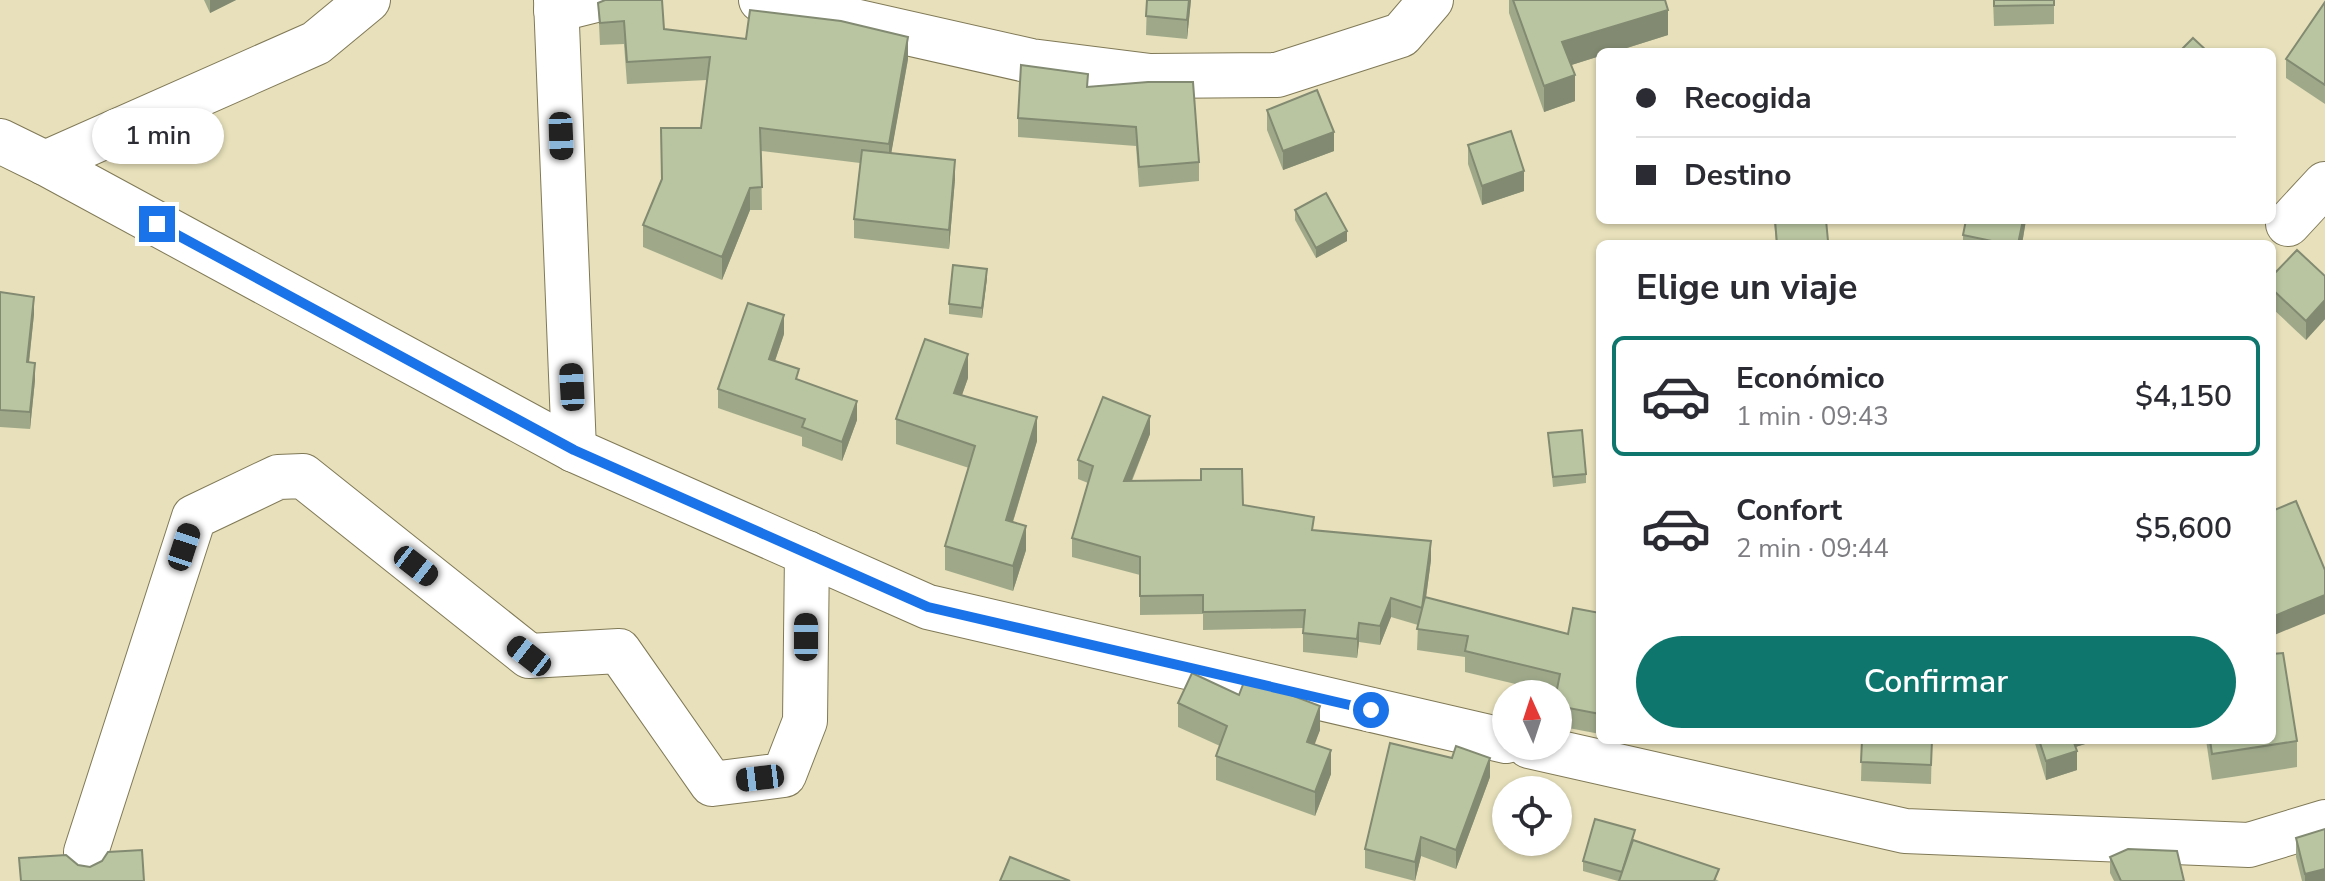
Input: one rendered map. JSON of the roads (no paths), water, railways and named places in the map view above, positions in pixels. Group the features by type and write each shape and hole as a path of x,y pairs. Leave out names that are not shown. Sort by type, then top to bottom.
{"street":[{"path":"45,163 316,43 368,0"},
{"path":"761,0 1031,61 1150,76 1277,75 1401,35 1431,0"},
{"path":"569,3 574,450"},
{"path":"0,141 574,450 928,607 1492,738"},
{"path":"2288,224 2325,184"},
{"path":"86,852 194,517 278,477 303,476 529,656 619,651 712,784 784,775 805,721 807,553"},
{"path":"1572,756 1905,831 2239,863 2325,822"}]}
